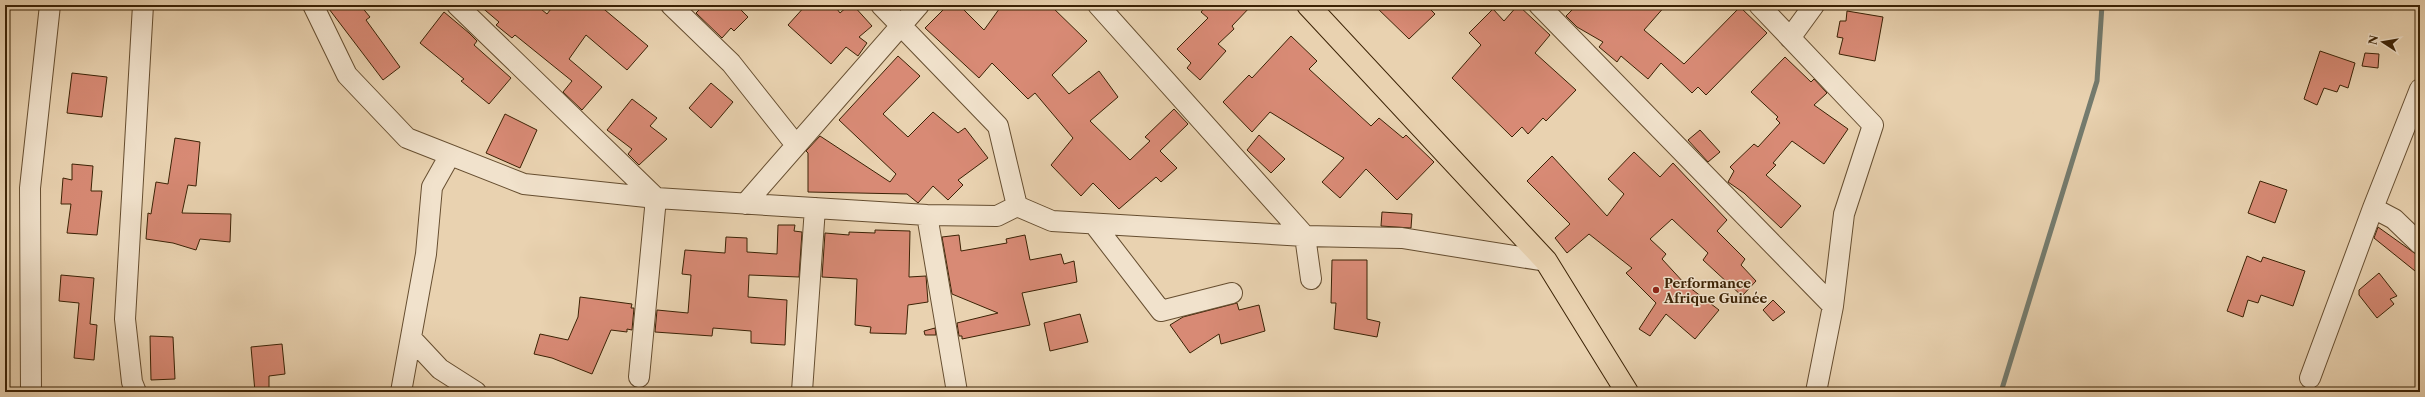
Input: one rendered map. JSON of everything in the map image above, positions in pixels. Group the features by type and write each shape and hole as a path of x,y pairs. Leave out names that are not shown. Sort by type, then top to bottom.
{"main road":[{"path":"1308,5 1546,261 1627,392"}],"street":[{"path":"31,392 30,188 50,5"},
{"path":"136,392 132,382 124,319 143,5"},
{"path":"313,5 347,76 407,138 524,184 656,198 927,215 997,216 1017,206 1052,221 1305,236 1402,238 1546,261"},
{"path":"456,5 656,198"},
{"path":"671,5 731,63 796,145"},
{"path":"881,5 998,126 1017,206"},
{"path":"745,204 918,5"},
{"path":"1098,5 1305,236 1311,279"},
{"path":"1539,5 1833,306"},
{"path":"1759,5 1873,125 1844,214 1833,306 1816,392"},
{"path":"1790,38 1814,5"},
{"path":"2310,378 2373,208 2420,89"},
{"path":"401,392 426,254 432,187 450,155"},
{"path":"639,377 656,198"},
{"path":"802,391 815,208"},
{"path":"2373,208 2394,219 2420,244"},
{"path":"927,215 956,388"},
{"path":"1094,224 1161,311 1232,293"},
{"path":"411,338 440,369 476,392"}],"building":[{"path":"326,5 360,5 370,17 366,20 400,67 383,80"},
{"path":"479,5 536,5 547,14 554,5 599,5 648,46 627,70 586,35 569,59 602,87 582,110 563,92 572,81 515,35 512,38 496,25 499,22"},
{"path":"704,5 736,5 748,17 734,31 731,28 722,38 696,13"},
{"path":"806,5 834,5 840,13 849,5 853,5 872,26 859,37 867,43 858,56 846,47 831,64 788,25"},
{"path":"948,5 959,5 984,30 1002,5 1050,5 1087,41 1052,75 1069,94 1099,71 1118,97 1090,121 1130,160 1150,141 1145,137 1174,109 1188,124 1160,151 1177,168 1161,182 1156,177 1119,209 1093,183 1081,196 1051,165 1073,138 1035,93 1028,99 992,63 979,78 925,28"},
{"path":"1207,5 1252,5 1232,26 1234,29 1218,44 1226,51 1200,80 1187,68 1191,63 1177,49 1208,18 1201,12"},
{"path":"1374,5 1426,5 1435,14 1409,39"},
{"path":"1518,5 1550,35 1535,53 1576,90 1546,121 1543,118 1528,134 1522,127 1512,137 1452,78 1481,45 1469,33 1493,9 1504,21"},
{"path":"1577,5 1666,5 1644,30 1684,64 1740,7 1767,33 1706,95 1698,87 1692,93 1661,63 1648,79 1621,56 1617,62 1599,47 1603,42 1577,27 1566,16"},
{"path":"1847,11 1883,17 1875,61 1839,54 1843,38 1837,37 1840,21 1846,21"},
{"path":"444,12 469,33 477,41 474,45 511,78 489,104 461,81 464,79 420,43"},
{"path":"1291,36 1317,61 1309,69 1371,126 1379,118 1403,138 1406,135 1434,162 1397,200 1366,169 1340,198 1322,182 1344,158 1270,112 1252,132 1223,102 1249,75 1252,78"},
{"path":"2320,51 2355,63 2348,88 2340,85 2337,92 2324,88 2317,105 2304,99"},
{"path":"2365,53 2379,54 2378,68 2362,66"},
{"path":"898,56 920,76 883,114 908,137 933,112 958,133 965,128 988,158 958,180 963,185 948,200 933,186 918,203 907,194 808,192 808,153 806,151 820,136 890,182 896,174 839,120"},
{"path":"1785,57 1811,82 1814,79 1827,93 1814,105 1848,129 1824,164 1792,141 1773,163 1776,165 1766,175 1801,206 1781,228 1744,193 1728,182 1734,171 1730,167 1754,144 1758,147 1780,123 1776,119 1778,117 1751,92"},
{"path":"72,73 107,77 102,117 67,113"},
{"path":"711,83 733,102 711,128 689,108"},
{"path":"632,99 657,118 650,126 667,139 639,165 628,154 632,149 607,130"},
{"path":"505,114 537,130 520,168 486,153"},
{"path":"1700,130 1720,152 1708,162 1688,140"},
{"path":"1259,135 1285,159 1271,173 1247,150"},
{"path":"175,138 200,142 196,186 188,185 182,213 231,214 230,242 200,239 196,250 173,243 146,239 148,213 151,214 156,182 168,184"},
{"path":"1634,152 1660,177 1673,163 1727,220 1717,231 1745,259 1741,265 1756,281 1742,296 1703,260 1708,253 1672,219 1650,239 1666,254 1662,259 1685,284 1719,310 1695,339 1666,314 1650,336 1639,329 1656,303 1626,273 1632,268 1589,234 1567,253 1555,238 1570,224 1527,181 1552,156 1607,216 1624,194 1608,179"},
{"path":"72,164 93,166 91,191 102,191 97,235 67,233 71,204 61,204 63,178 72,180"},
{"path":"2260,181 2287,190 2275,223 2248,213"},
{"path":"1382,212 1412,214 1411,228 1381,226"},
{"path":"778,225 795,225 794,231 802,232 799,277 749,275 748,297 787,300 785,345 751,343 751,331 713,328 712,336 655,332 657,310 688,313 691,275 682,274 685,250 725,253 726,237 747,238 747,252 777,254"},
{"path":"2378,227 2420,257 2420,275 2374,238"},
{"path":"875,230 910,231 909,277 926,276 928,302 908,305 906,334 870,333 871,327 855,325 857,279 822,277 825,233 849,235 849,232 875,233"},
{"path":"959,235 961,251 1007,243 1006,239 1025,235 1030,260 1061,254 1064,264 1074,261 1077,282 1022,293 1030,325 962,339 962,336 959,336 957,323 998,313 952,294 942,237"},
{"path":"2247,256 2261,262 2263,257 2305,271 2293,306 2261,295 2258,303 2248,300 2243,317 2227,311"},
{"path":"1332,260 1367,260 1367,319 1380,322 1377,337 1334,329 1336,303 1331,303"},
{"path":"2379,273 2397,296 2390,299 2394,304 2377,318 2359,295 2359,290"},
{"path":"61,275 94,278 90,324 97,325 94,360 74,358 79,303 59,301"},
{"path":"580,297 632,304 631,308 634,308 632,330 627,329 627,332 611,330 592,374 552,358 534,354 540,334 568,340 578,317"},
{"path":"1773,300 1785,312 1773,321 1763,310"},
{"path":"1237,303 1239,310 1259,305 1265,331 1221,344 1219,334 1190,353 1170,325 1183,317"},
{"path":"1080,314 1088,342 1050,351 1044,323"},
{"path":"935,328 936,335 925,335 924,331"},
{"path":"150,336 173,337 175,379 151,380"},
{"path":"282,344 285,374 269,376 269,390 255,392 251,347"}],"waterway":[{"path":"2001,392 2097,81 2102,5"}],"place":[{"name":"Performance Afrique Guinée","path":"1656,290"}]}
